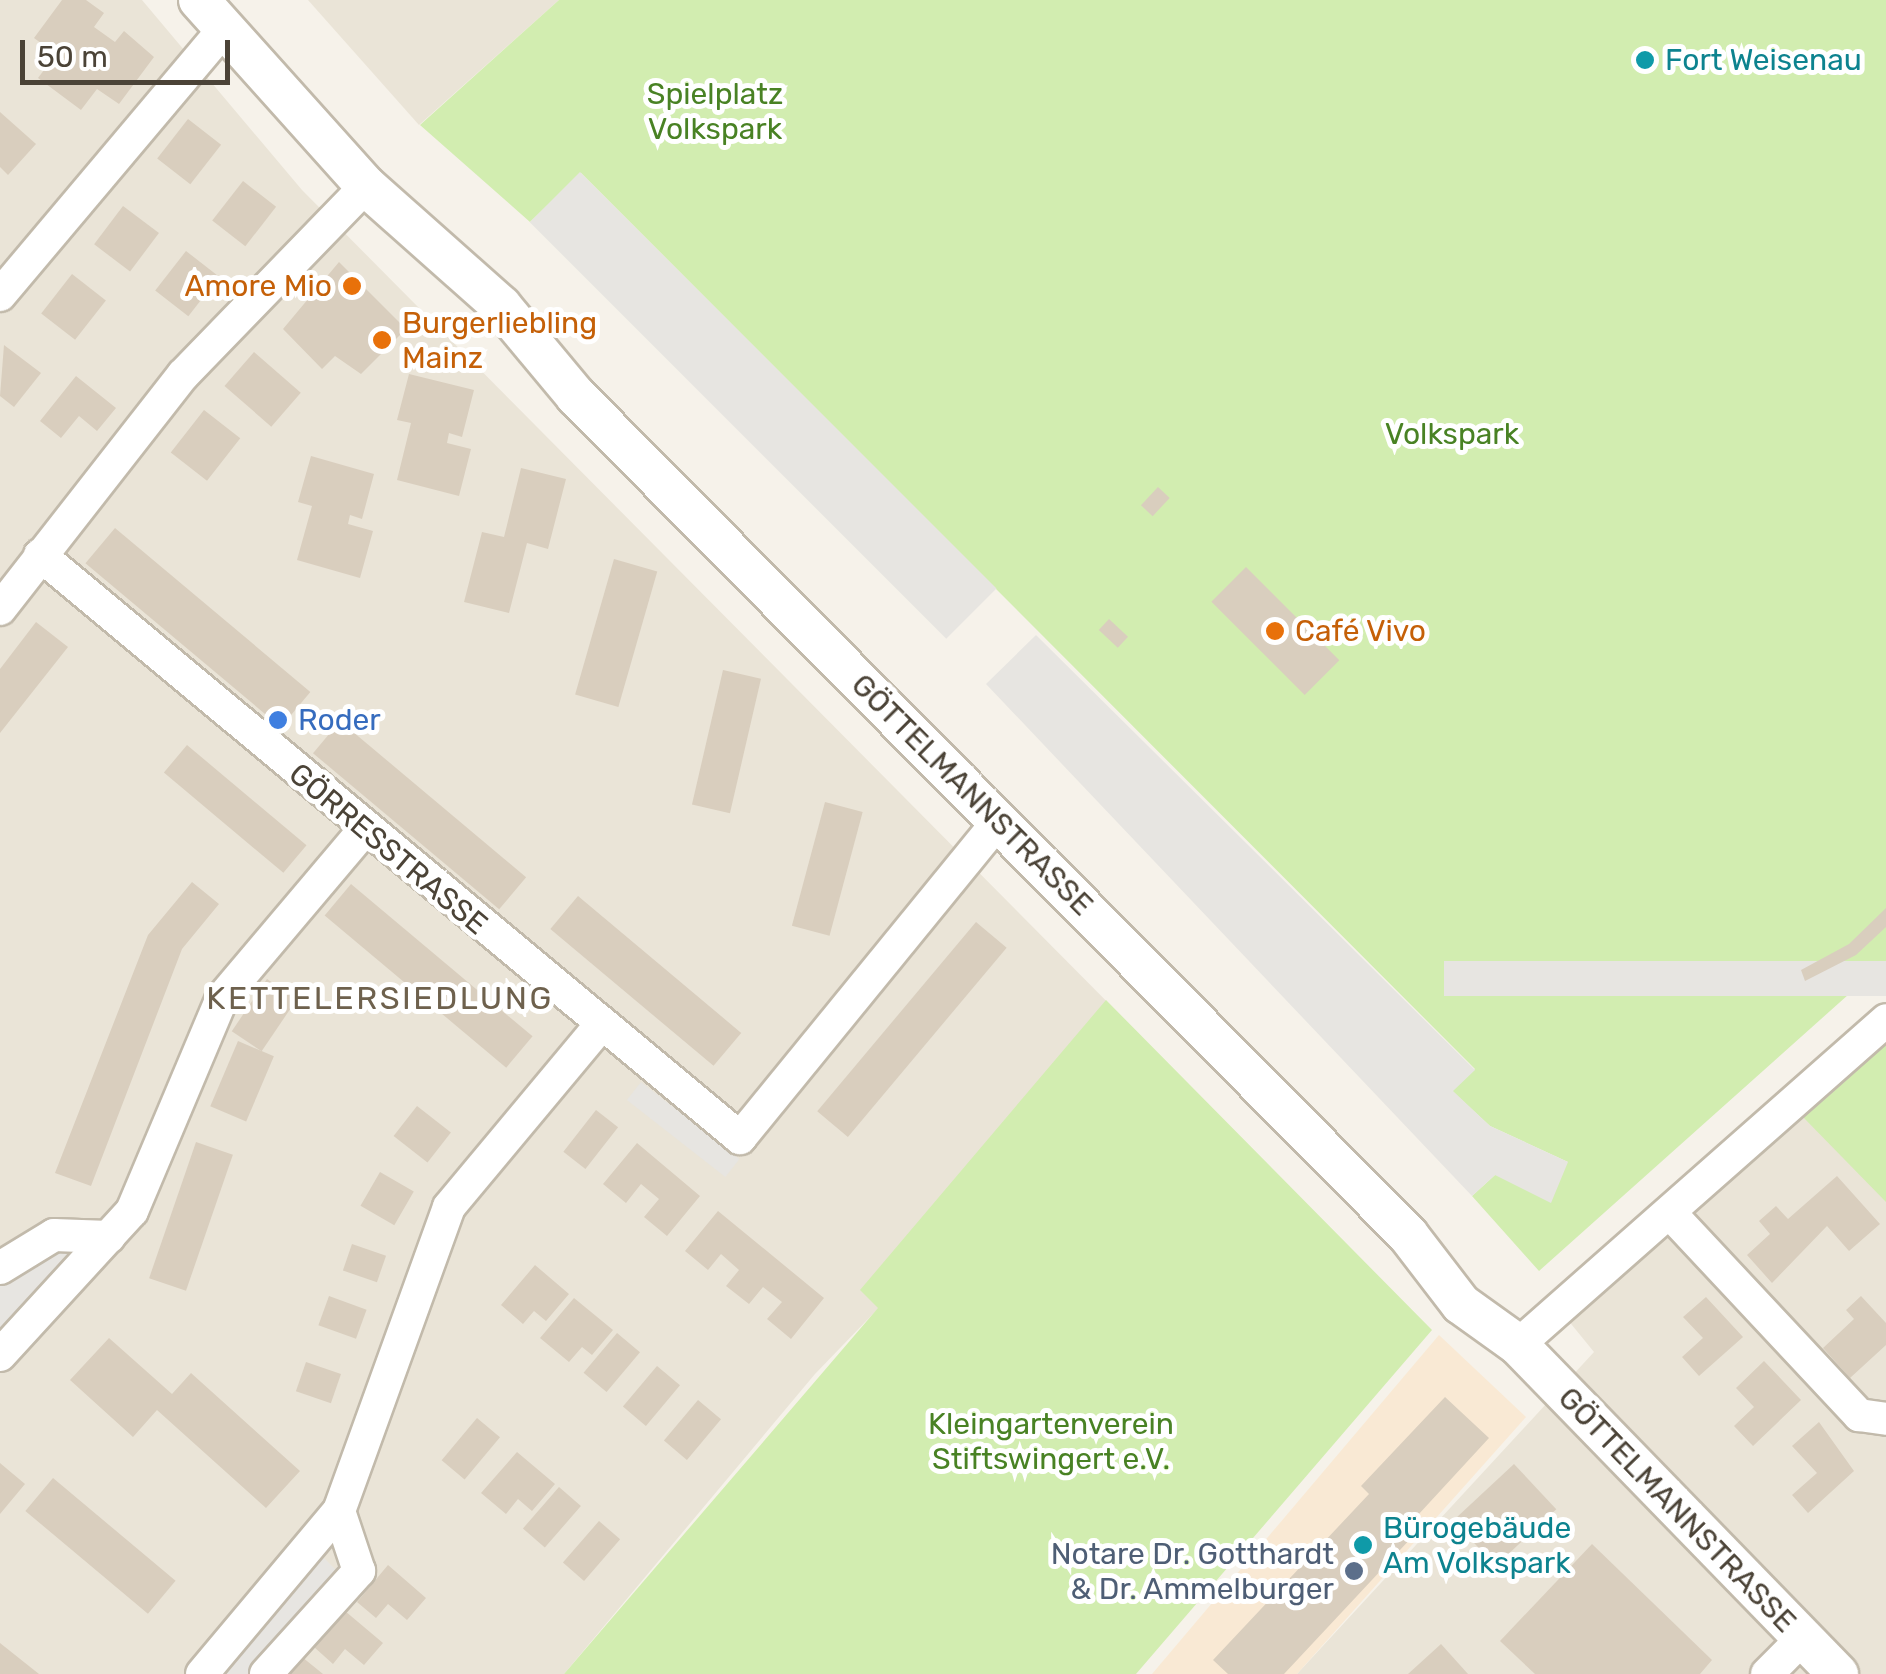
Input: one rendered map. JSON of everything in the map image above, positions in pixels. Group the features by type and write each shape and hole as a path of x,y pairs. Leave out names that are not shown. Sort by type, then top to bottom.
{"street":[{"name":"GÖTTELMANNSTRASSE","path":"210,15 366,186 427,247 501,306 537,355 1408,1235 1478,1288 1518,1345 1838,1674"},
{"path":"0,296 210,15"},
{"path":"0,609 183,374 366,186"},
{"name":"GÖRRESSTRASSE","path":"40,555 364,830 740,1138 999,820"},
{"path":"0,1355 108,1237 148,1187 222,998 364,830"},
{"path":"1518,1345 1886,1020"},
{"path":"202,1674 339,1511 449,1207 600,1026"},
{"path":"1670,1213 1859,1414 1886,1419"},
{"path":"0,1268 54,1235 108,1237"},
{"path":"266,1674 359,1571 339,1511"},
{"path":"1767,1674 1803,1638"}],"shaded area":[{"path":"0,0 142,0 302,190 1141,1036 815,1374 564,1674 0,1674"},
{"path":"308,0 559,0 419,125"},
{"path":"580,172 996,588 946,639 530,222"},
{"path":"1036,635 1475,1070 1453,1091 1490,1126 1568,1162 1551,1203 1495,1175 1472,1196 986,684"},
{"path":"1444,961 1886,961 1886,996 1444,996"},
{"path":"1886,1043 1886,1674 1297,1674 1594,1352 1563,1314"},
{"path":"641,1082 740,1159 725,1177 627,1100"},
{"path":"70,1242 80,1253 0,1342 0,1285"},
{"path":"1439,1335 1526,1417 1297,1674 1152,1674"},
{"path":"318,1552 341,1575 254,1674 214,1674"}],"green space":[{"name":"Volkspark","path":"559,0 1886,0 1886,961 1539,1271 1472,1196 1495,1175 1568,1162 1490,1126 1452,1091 1475,1069 581,173 530,222 420,125"},
{"name":"Kleingartenverein Stiftswingert e.V.","path":"1106,1000 1432,1330 1136,1674 564,1674 878,1308 860,1290"},
{"path":"1886,1043 1886,1202 1801,1115"}],"building":[{"path":"62,0 86,0 104,13 94,27 115,42 124,31 154,57 119,104 97,89 81,110 38,78 56,54 34,38"},
{"path":"0,112 36,144 8,175 0,167"},
{"path":"188,119 221,145 190,184 157,158"},
{"path":"243,181 276,207 245,246 212,220"},
{"path":"123,206 159,233 130,271 94,244"},
{"path":"186,251 219,277 188,316 155,290"},
{"path":"339,262 406,329 361,374 335,356 322,369 283,329"},
{"path":"72,274 106,300 75,340 41,313"},
{"path":"4,345 41,373 14,407 0,396"},
{"path":"254,352 301,393 271,427 224,386"},
{"path":"409,374 474,390 462,437 449,433 447,443 471,449 459,496 397,480 411,423 397,420"},
{"path":"76,376 116,408 97,431 79,416 61,438 40,421"},
{"path":"204,410 240,438 207,481 171,453"},
{"path":"311,456 374,474 362,519 350,515 348,524 373,531 360,578 297,560 312,506 298,502"},
{"path":"521,468 566,479 548,549 527,543 509,613 464,602 482,532 504,537"},
{"path":"1158,487 1170,498 1153,516 1141,505"},
{"path":"115,528 310,692 281,727 85,563"},
{"path":"614,559 657,571 618,707 575,695"},
{"name":"Café Vivo","path":"1246,567 1339,660 1305,695 1211,602"},
{"path":"1109,619 1128,637 1118,648 1099,630"},
{"path":"36,622 68,647 0,733 0,669"},
{"path":"723,670 761,679 730,813 692,804"},
{"path":"340,721 526,877 499,909 313,753"},
{"path":"187,745 307,845 283,873 164,773"},
{"path":"825,802 863,812 830,936 792,926"},
{"path":"192,882 219,904 182,949 91,1186 55,1173 148,935"},
{"path":"351,884 533,1036 506,1068 325,915"},
{"path":"578,896 741,1033 714,1066 550,929"},
{"path":"1886,908 1886,927 1856,955 1805,981 1801,970 1849,944"},
{"path":"976,922 1007,948 848,1137 817,1111"},
{"path":"267,979 297,999 262,1051 232,1031"},
{"path":"238,1041 274,1056 246,1122 210,1106"},
{"path":"417,1106 451,1132 427,1162 394,1136"},
{"path":"596,1110 618,1127 585,1169 563,1152"},
{"path":"196,1142 233,1155 186,1291 149,1278"},
{"path":"637,1143 700,1196 667,1236 644,1217 659,1199 641,1184 626,1203 603,1184"},
{"path":"380,1172 414,1192 394,1225 361,1206"},
{"path":"1837,1176 1880,1224 1849,1251 1827,1226 1772,1283 1747,1255 1770,1234 1759,1221 1776,1206 1788,1219"},
{"path":"718,1211 824,1298 791,1339 767,1319 782,1302 763,1287 749,1304 726,1286 739,1270 721,1254 708,1270 685,1251"},
{"path":"352,1244 386,1256 377,1282 343,1270"},
{"path":"535,1265 569,1294 546,1321 534,1311 523,1324 501,1305"},
{"path":"329,1296 367,1310 356,1339 318,1325"},
{"path":"1861,1296 1886,1323 1886,1345 1850,1378 1823,1348 1854,1319 1846,1310"},
{"path":"1706,1297 1743,1337 1699,1376 1682,1357 1703,1338 1683,1317"},
{"path":"574,1298 613,1330 592,1355 582,1347 569,1362 540,1338"},
{"path":"617,1333 640,1352 607,1392 584,1373"},
{"path":"109,1338 172,1394 191,1373 300,1471 266,1508 157,1410 133,1437 70,1380"},
{"path":"1764,1361 1801,1400 1753,1446 1734,1426 1754,1407 1736,1388"},
{"path":"306,1362 341,1374 331,1403 296,1391"},
{"path":"657,1366 680,1385 646,1426 623,1407"},
{"name":"Bürogebäude Am Volkspark","path":"1445,1397 1489,1438 1406,1528 1414,1535 1284,1674 1228,1674 1213,1660 1369,1494 1361,1486"},
{"path":"698,1400 721,1419 687,1460 664,1441"},
{"path":"477,1418 500,1437 465,1479 442,1460"},
{"path":"1819,1422 1854,1471 1808,1513 1792,1495 1817,1473 1792,1446"},
{"path":"517,1452 555,1484 532,1511 518,1499 506,1514 481,1493"},
{"path":"0,1463 25,1484 0,1514"},
{"path":"1514,1464 1556,1509 1496,1566 1453,1521"},
{"path":"53,1478 176,1581 148,1614 25,1511"},
{"path":"559,1487 581,1506 545,1548 523,1529"},
{"path":"599,1521 620,1539 584,1581 563,1563"},
{"path":"1592,1544 1712,1660 1700,1674 1535,1674 1500,1641"},
{"path":"388,1565 426,1598 407,1620 388,1604 376,1618 357,1602"},
{"path":"345,1611 383,1643 364,1665 345,1649 333,1664 314,1647"},
{"path":"0,1643 39,1674 0,1674"},
{"path":"1441,1644 1468,1674 1408,1674"},
{"path":"302,1657 323,1674 287,1674"}],"place":[{"name":"Fort Weisenau","path":"1645,60"},
{"name":"Amore Mio","path":"352,286"},
{"name":"Burgerliebling Mainz","path":"382,340"},
{"name":"Café Vivo","path":"1275,631"},
{"name":"Roder","path":"278,720"},
{"name":"Bürogebäude Am Volkspark","path":"1363,1545"},
{"name":"Notare Dr. Gotthardt & Dr. Ammelburger","path":"1354,1571"}],"district":[{"name":"KETTELERSIEDLUNG","path":"380,998"}],"park label":[{"name":"Spielplatz Volkspark","path":"715,111"}]}
